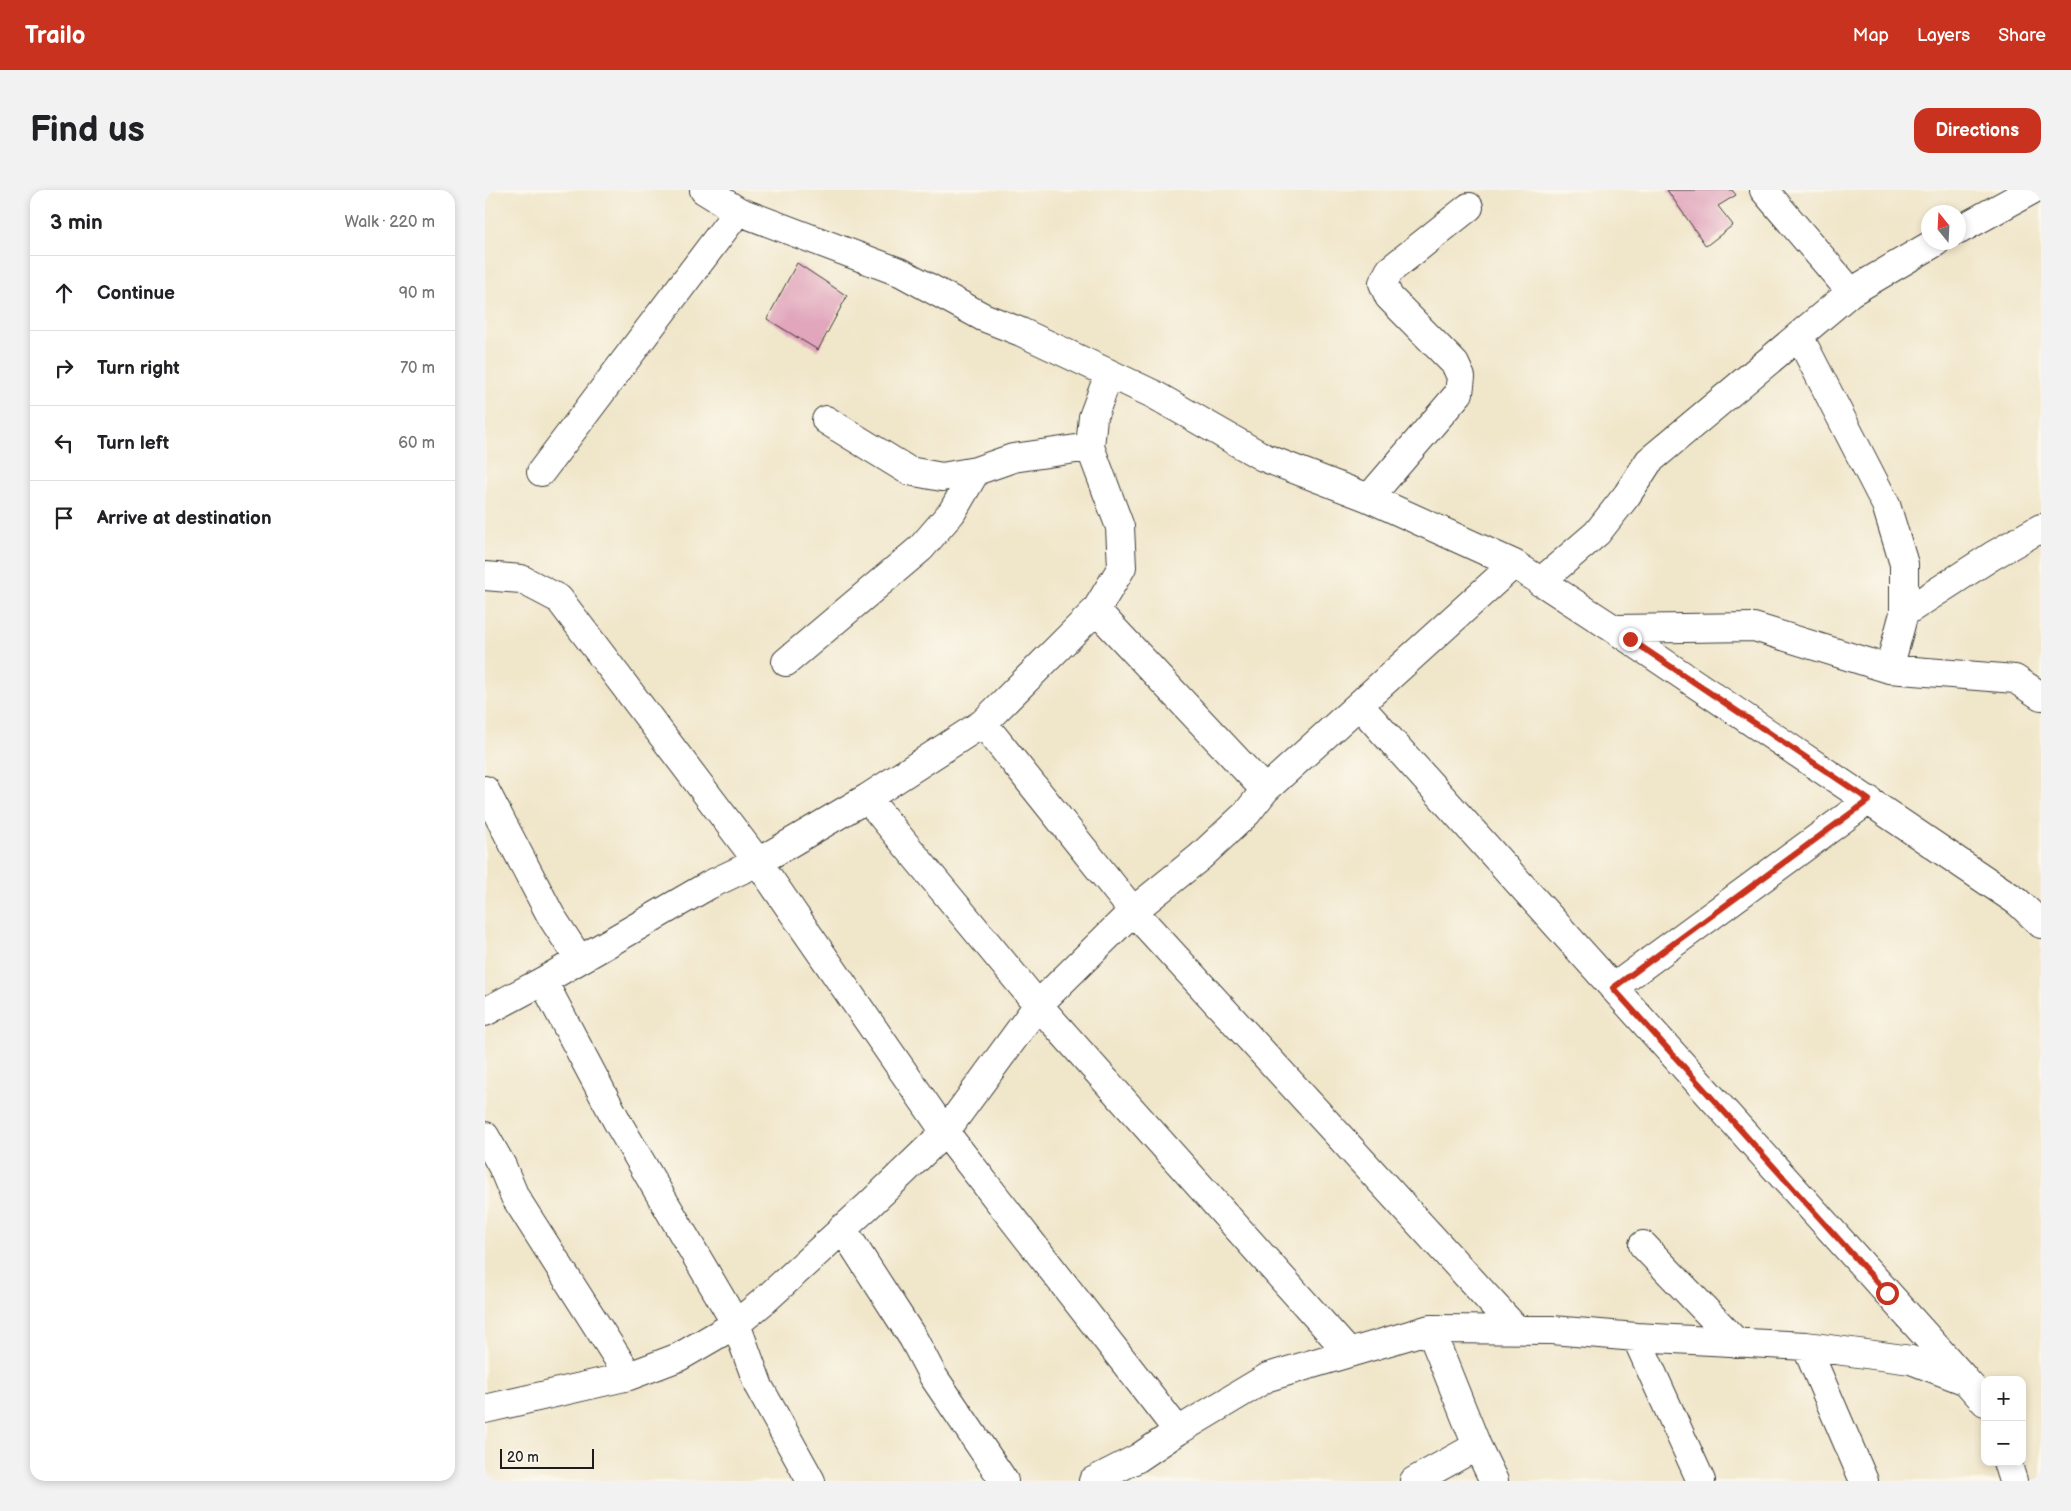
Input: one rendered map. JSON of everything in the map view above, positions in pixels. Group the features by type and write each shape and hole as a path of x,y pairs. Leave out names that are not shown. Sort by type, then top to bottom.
{"street":[{"path":"704,190 738,211 903,273 983,317 1021,332 1153,394 1263,457 1369,498 1513,564 1614,629 1869,800 2018,902 2041,924"},
{"path":"1764,190 1851,292"},
{"path":"1966,226 2032,190"},
{"path":"1369,498 1459,393 1461,377 1455,364 1389,297 1383,283 1391,270 1469,207"},
{"path":"541,472 738,211"},
{"path":"1540,582 1597,533 1627,495 1649,461 1851,292 1922,250"},
{"path":"1799,336 1886,505 1904,564 1904,613 1889,669"},
{"path":"485,1012 543,981 709,885 758,862 867,798 983,723 1096,610 1122,567 1120,527 1090,447 1093,417 1109,374"},
{"path":"826,420 909,471 942,478 976,471 1013,458 1090,447"},
{"path":"786,662 921,548 952,512 976,471"},
{"path":"1904,613 1992,556 2041,528"},
{"path":"485,1409 629,1376 679,1357 736,1324 764,1301 945,1132 1038,1005 1133,911 1200,856 1247,813 1265,790 1513,564"},
{"path":"485,576 521,579 559,599 758,862 945,1132 1178,1431"},
{"path":"1096,610 1265,790"},
{"path":"1614,629 1754,627 1889,669 2015,679 2041,696"},
{"path":"1359,706 1981,1397"},
{"path":"983,723 1133,911 1517,1329"},
{"path":"485,790 551,916 579,959"},
{"path":"867,798 1038,1005 1349,1353"},
{"path":"1613,988 1869,800"},
{"path":"543,981 618,1123 736,1324 759,1387 811,1481"},
{"path":"485,1136 502,1166 515,1196 629,1376"},
{"path":"842,1228 913,1338 933,1376 1004,1481"},
{"path":"1643,1245 1737,1343"},
{"path":"1093,1481 1138,1458 1178,1431 1268,1378 1430,1329 1517,1329 1807,1346 1911,1360 1966,1380"},
{"path":"1430,1329 1477,1446 1494,1481"},
{"path":"1636,1337 1701,1481"},
{"path":"1807,1346 1864,1481"},
{"path":"1414,1481 1477,1446"},
{"path":"2008,1466 2013,1481"}],"building":[{"path":"1667,190 1732,190 1736,195 1718,206 1733,225 1706,246"},
{"path":"797,263 847,296 818,350 767,319"}],"route":[{"path":"1630,639 1869,800 1613,988 1887,1293"}]}
